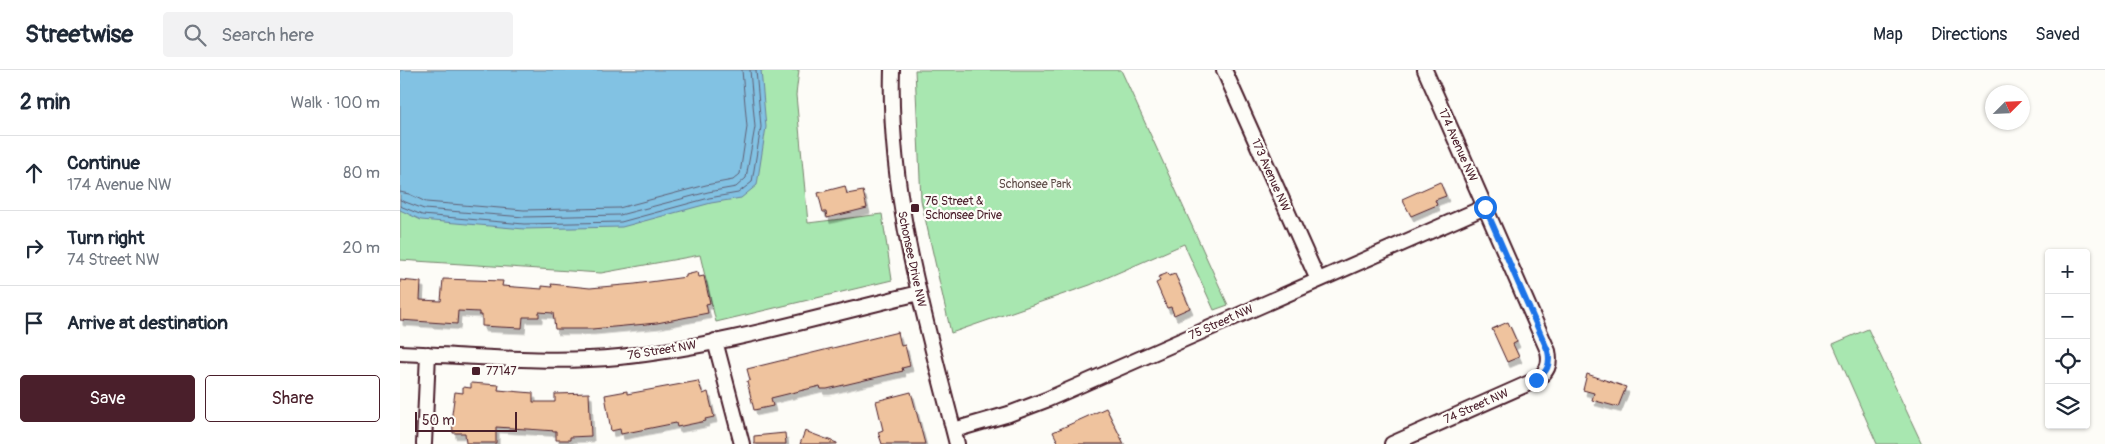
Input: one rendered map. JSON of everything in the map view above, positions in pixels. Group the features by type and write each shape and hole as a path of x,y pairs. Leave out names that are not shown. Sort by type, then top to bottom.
{"street":[{"name":"Schonsee Drive NW","path":"892,70 893,136 896,175 906,239 955,437"},
{"name":"173 Avenue NW","path":"1224,70 1318,280"},
{"name":"174 Avenue NW","path":"1425,70 1550,358"},
{"name":"75 Street NW","path":"955,437 1485,207"},
{"name":"76 Street NW","path":"400,353 567,360 620,357 715,342 919,292"},
{"path":"715,342 742,444"},
{"path":"424,444 428,354"},
{"name":"74 Street NW","path":"1392,444 1536,380 1547,369 1550,358"}],"green space":[{"path":"400,70 799,70 796,95 808,223 882,214 892,280 716,322 700,255 601,273 400,260"},
{"name":"Schonsee Park","path":"915,70 1121,70 1228,305 1214,310 1184,244 1090,285 951,333 921,200"},
{"path":"1868,329 1922,444 1877,444 1833,344"}],"water":[{"path":"400,70 761,70 766,127 757,185 741,198 711,203 622,227 524,229 421,220 400,210"}],"building":[{"path":"1440,182 1446,196 1435,200 1437,205 1411,216 1402,199"},
{"path":"845,186 847,194 863,191 867,208 827,218 826,212 823,212 818,193"},
{"path":"698,272 699,277 704,276 710,303 706,304 708,313 657,323 592,329 555,329 553,313 539,312 539,317 523,317 522,328 482,326 482,315 479,315 479,312 458,311 457,324 400,320 400,280 421,282 420,300 441,301 443,279 503,281 502,286 542,289 542,286 552,287 551,284 590,288 686,277 686,275"},
{"path":"1168,273 1169,276 1175,274 1190,308 1174,315 1171,307 1167,308 1156,283 1160,281 1158,277"},
{"path":"1508,322 1517,342 1513,344 1519,357 1507,362 1492,329"},
{"path":"898,332 901,346 905,345 910,366 902,368 903,371 827,389 821,389 820,386 771,398 773,406 754,410 747,381 750,380 747,369"},
{"path":"1587,374 1626,387 1618,407 1592,400 1594,393 1583,390"},
{"path":"698,381 703,394 708,392 714,417 705,419 706,421 677,427 676,423 621,434 620,429 611,431 605,395 627,391 627,394"},
{"path":"471,383 499,385 498,390 533,393 533,402 555,402 555,394 589,393 591,436 570,437 570,440 556,440 556,431 496,427 496,443 466,443 465,433 453,433 452,414 455,392 463,393 463,387 471,388"},
{"path":"911,392 925,444 882,444 878,432 883,430 876,401"},
{"path":"1106,408 1124,444 1059,444 1053,432"},
{"path":"805,431 837,443 837,444 800,444"},
{"path":"785,433 786,444 754,444 754,436"}],"place":[{"name":"76 Street & Schonsee Drive","path":"915,208"},
{"name":"77147","path":"476,371"}],"route":[{"path":"1485,207 1548,351 1549,365 1544,374 1536,380"}]}
